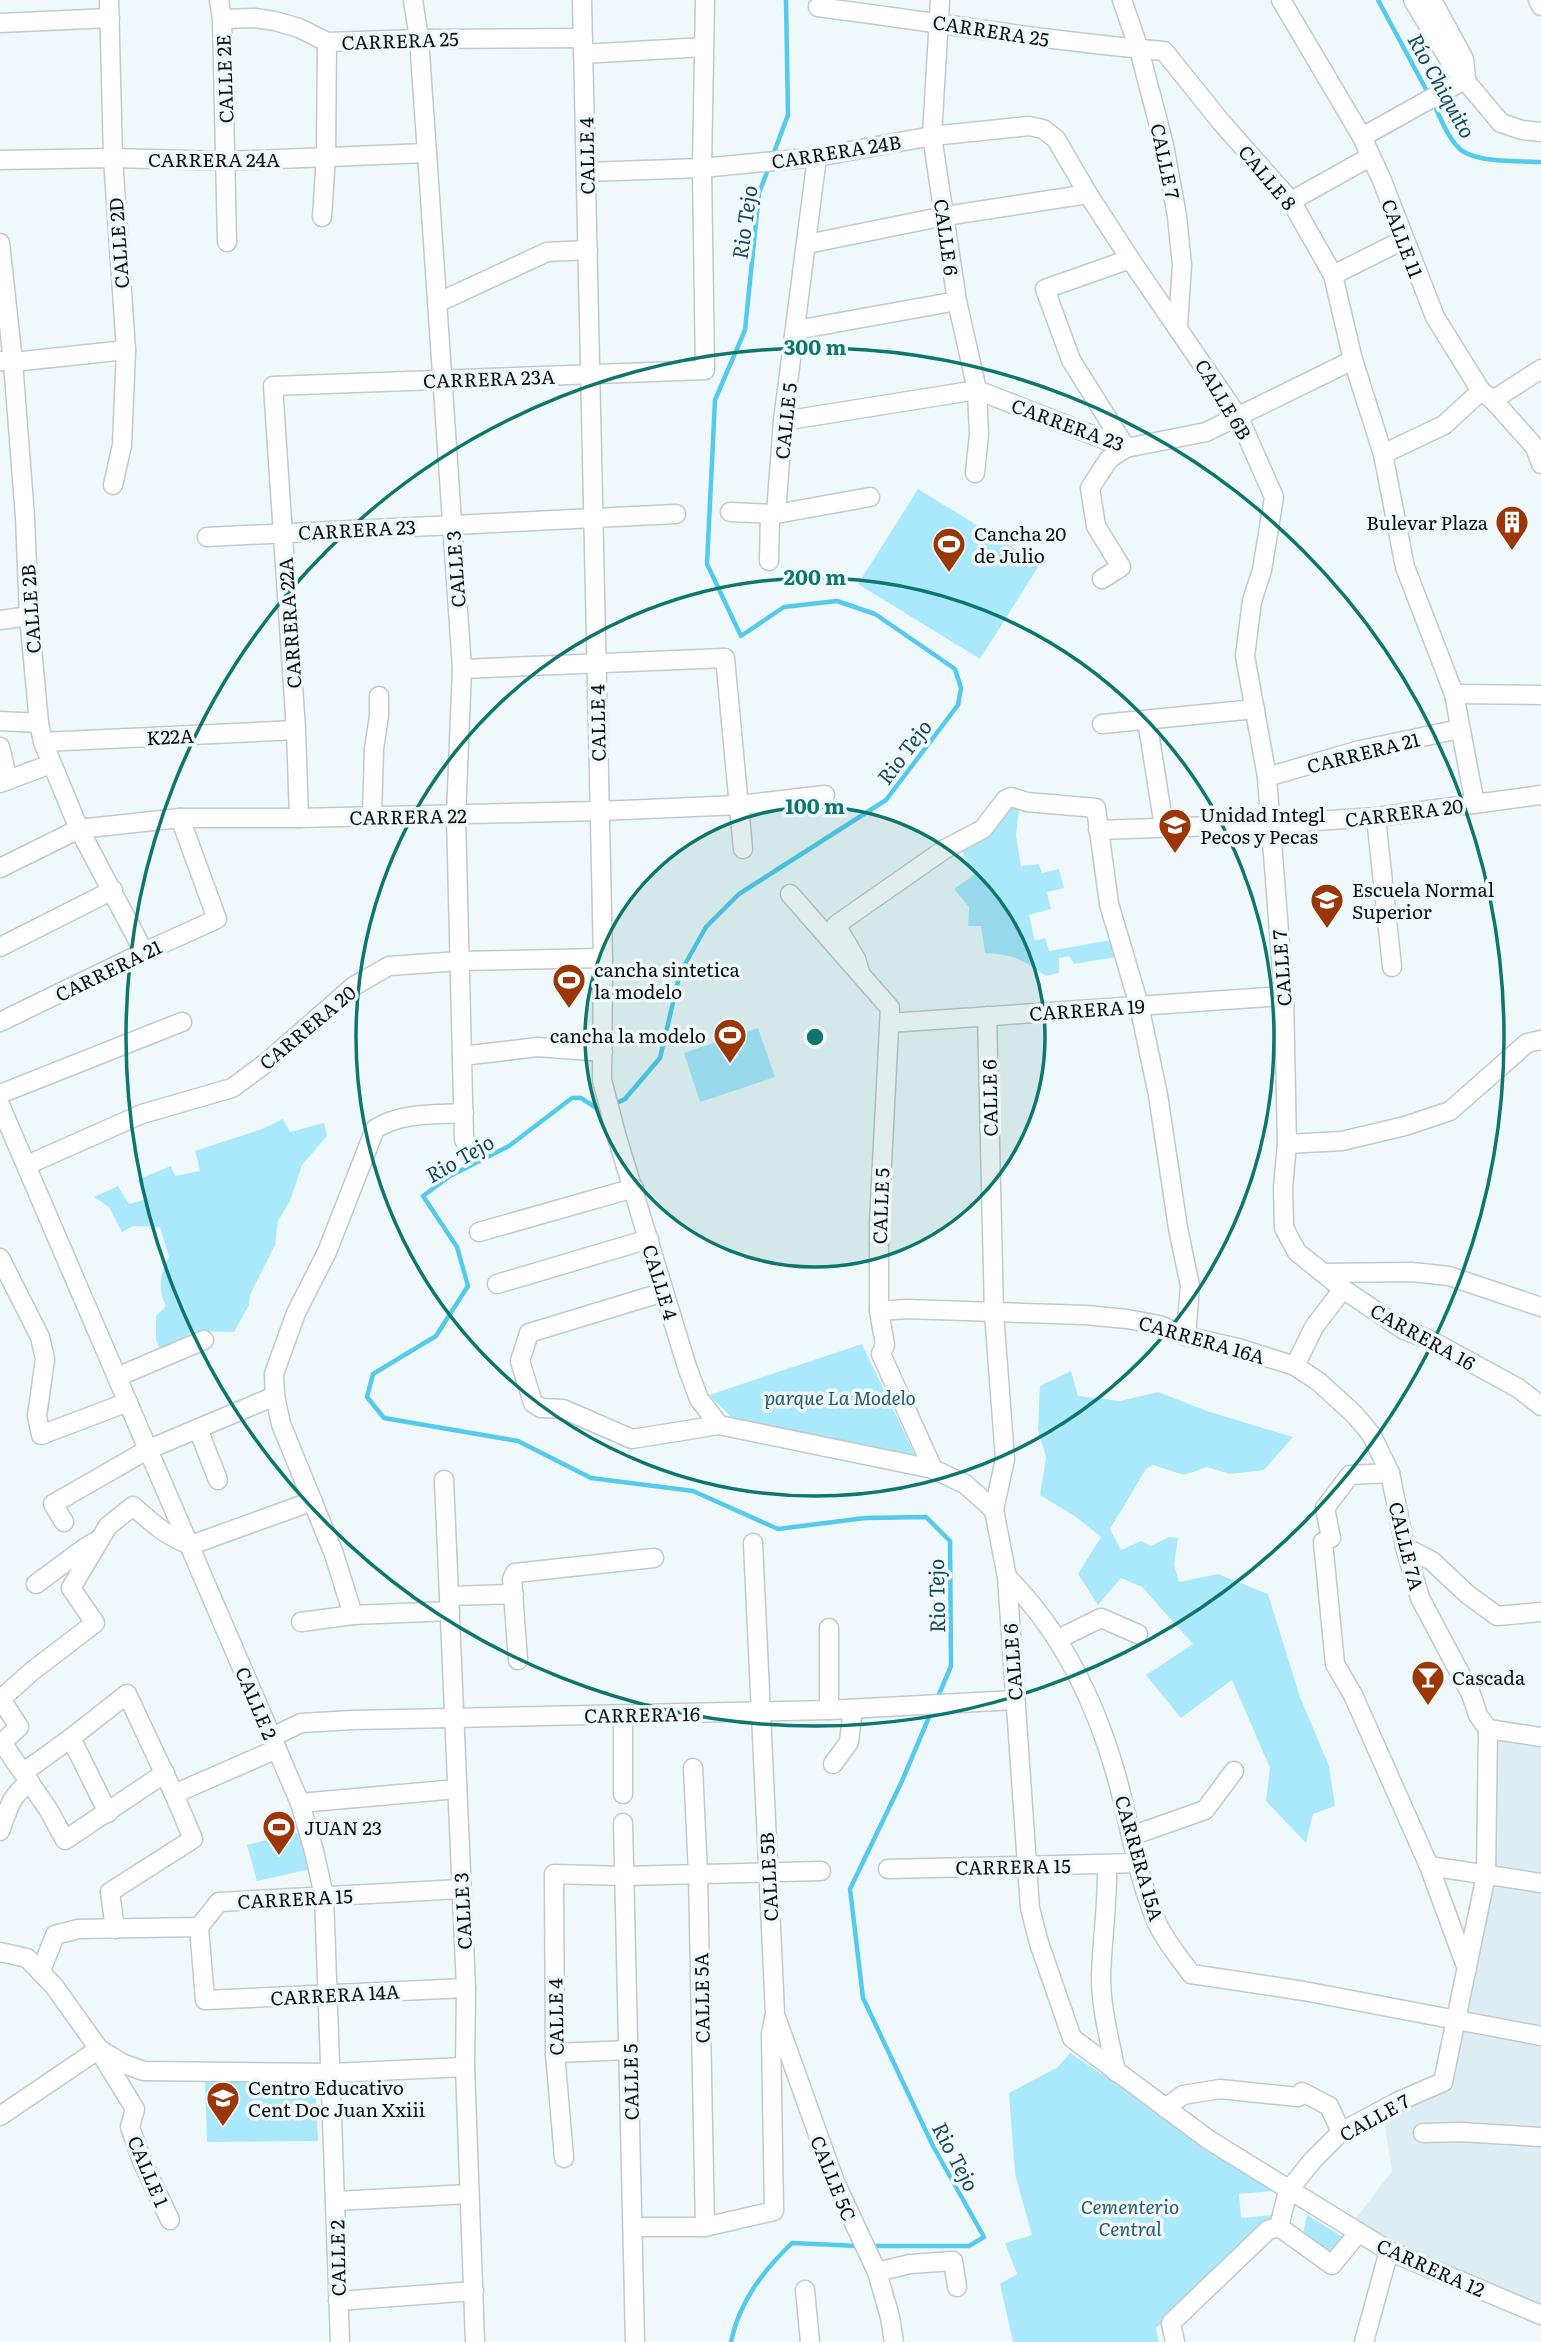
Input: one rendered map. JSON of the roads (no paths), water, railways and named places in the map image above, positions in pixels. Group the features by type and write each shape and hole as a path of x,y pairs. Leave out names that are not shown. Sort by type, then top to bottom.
{"street":[{"name":"CALLE 2D","path":"109,0 113,158 126,350 122,445 113,485"},
{"name":"CALLE 2E","path":"219,0 222,19 227,242"},
{"name":"CALLE 3","path":"413,0 419,39 462,669 456,815 464,1140"},
{"name":"CALLE 4","path":"582,0 603,958 602,1080 664,1292 699,1399 719,1425"},
{"path":"702,168 705,0"},
{"name":"CALLE 6","path":"940,0 932,136 957,302 977,390 979,434 975,473"},
{"name":"CALLE 7","path":"1122,0 1139,49 1164,145 1177,216 1182,265 1178,326"},
{"name":"CALLE 11","path":"1281,0 1362,137 1381,178 1435,317 1487,396 1539,454"},
{"path":"1413,0 1453,66 1501,123 1522,130 1541,132"},
{"path":"1432,0 1464,59 1466,79"},
{"path":"1538,0 1541,6"},
{"name":"CARRERA 25","path":"818,7 1068,42 1164,51"},
{"path":"0,23 110,18"},
{"name":"CARRERA 25","path":"222,19 254,18 275,21 299,28 327,42 419,39 583,46 704,47"},
{"path":"322,217 326,156 327,42"},
{"name":"CALLE 8","path":"1164,51 1221,122 1291,201 1333,275 1353,360 1383,454 1405,567 1454,694 1475,804"},
{"path":"1362,137 1466,79"},
{"path":"1522,130 1541,116"},
{"name":"CARRERA 24B","path":"586,172 702,168 817,157 932,136 1029,126 1043,130"},
{"name":"CALLE 6B","path":"1043,130 1056,139 1130,259 1239,418 1275,497 1262,570 1252,601 1245,656 1255,709"},
{"name":"CARRERA 24A","path":"0,160 113,158 226,161 427,153"},
{"name":"CALLE 5","path":"769,561 783,421 817,157"},
{"path":"1291,201 1370,157"},
{"name":"CARRERA 23A","path":"274,386 705,370 702,168"},
{"path":"807,244 944,216 1088,194"},
{"path":"1333,275 1403,240"},
{"name":"CALLE 2B","path":"0,243 7,362 24,517 29,615 39,723 51,764 79,829 144,952"},
{"path":"437,303 547,252 588,250"},
{"path":"1102,579 1121,567 1096,526 1090,488 1109,459 1126,448 1071,360 1045,289 1130,259"},
{"path":"796,330 957,302"},
{"path":"7,362 126,350"},
{"name":"CARRERA 23","path":"977,390 1126,448 1206,432 1353,360"},
{"path":"1383,454 1444,425 1487,396 1541,369"},
{"name":"CARRERA 22A","path":"274,386 299,818"},
{"path":"783,421 977,390"},
{"path":"730,512 773,514 870,497"},
{"name":"CARRERA 23","path":"207,537 676,514"},
{"path":"0,620 29,615"},
{"path":"462,669 725,658 743,849"},
{"path":"1454,694 1541,695"},
{"path":"372,816 379,696"},
{"path":"1102,724 1255,709"},
{"name":"CALLE 7","path":"1255,709 1268,777 1284,996 1287,1144 1283,1188 1284,1228"},
{"path":"1147,720 1164,827"},
{"path":"0,721 39,723"},
{"name":"CARRERA 21","path":"1268,777 1360,750 1460,729"},
{"name":"K22A","path":"43,742 296,730"},
{"path":"0,747 4,781 51,764"},
{"name":"CARRERA 22","path":"0,868 79,829 180,818 456,815 740,805 825,795"},
{"name":"CARRERA 20","path":"1098,830 1376,817 1541,795"},
{"path":"860,972 856,959 836,925 945,849 983,829 1005,800 1011,797 1027,802 1096,808 1109,904 1139,1005 1158,1095 1178,1228 1190,1286 1186,1336"},
{"path":"1376,817 1392,967"},
{"name":"CARRERA 21","path":"0,1022 217,919 180,818"},
{"path":"0,947 113,890"},
{"name":"CALLE 5","path":"790,894 890,1008 879,1222 879,1311 884,1345 881,1354 933,1469"},
{"name":"CARRERA 20","path":"27,1165 142,1114 232,1088 266,1063 354,986 389,966 460,961 603,958"},
{"name":"CARRERA 19","path":"889,1023 1284,996"},
{"name":"CALLE 6","path":"988,1016 994,1313 1005,1460 995,1510 1007,1577 1030,1908 1039,1944 1072,2038 1209,2140 1289,2191"},
{"path":"0,1094 182,1022"},
{"path":"1287,1144 1342,1141 1405,1126 1450,1111 1527,1043 1541,1040"},
{"path":"462,1056 538,1047 603,1052"},
{"name":"CALLE 2","path":"0,1105 300,1803 314,1851 324,1896 340,2342"},
{"path":"354,1615 334,1555 281,1424 274,1374 283,1345 311,1280 327,1252 375,1129 387,1121 404,1116 464,1114"},
{"path":"480,1232 634,1188"},
{"name":"CARRERA 16","path":"1284,1228 1297,1252 1343,1289 1404,1329 1429,1339 1518,1388 1541,1406"},
{"path":"497,1284 649,1239"},
{"path":"0,1258 40,1337 45,1359 37,1416 41,1435 128,1402"},
{"path":"1324,1273 1412,1272 1449,1276 1541,1307"},
{"path":"1296,1366 1314,1327 1343,1289"},
{"path":"664,1292 529,1333 520,1361 533,1403 541,1408 563,1409 632,1439 719,1425 933,1469 965,1484 995,1510"},
{"name":"CARRERA 16A","path":"879,1311 907,1309 1128,1319 1159,1325 1186,1336 1238,1348 1296,1366 1319,1382 1354,1414 1371,1434 1390,1473"},
{"path":"117,1377 204,1340"},
{"path":"64,1522 53,1504 147,1450 275,1396"},
{"path":"198,1429 218,1480"},
{"path":"1390,1473 1350,1475 1325,1508 1331,1538 1323,1542 1335,1664 1353,1695 1429,1866 1467,1969"},
{"name":"CALLE 7A","path":"1390,1473 1405,1547 1420,1598 1471,1694 1478,1715 1488,1729"},
{"name":"CALLE 3","path":"444,1480 466,1988 465,2067 475,2342"},
{"path":"165,1773 65,1840 27,1777 1,1744 19,1727 1,1699 31,1672 95,1623 71,1588 108,1526 133,1506 163,1532 175,1540 191,1545 313,1501"},
{"path":"36,1584 86,1546 103,1537"},
{"name":"CALLE 5B","path":"705,2227 774,2211 771,2034 775,2013 753,1543"},
{"path":"1405,1547 1432,1561 1467,1594 1497,1616 1541,1612"},
{"path":"518,1660 513,1575 520,1572 654,1558"},
{"name":"CARRERA 15A","path":"1007,1577 1028,1598 1058,1639 1092,1707 1115,1770 1138,1863 1159,1927 1191,1974 1304,1991 1541,2036"},
{"path":"300,1622 514,1594"},
{"path":"1058,1639 1101,1618 1138,1634"},
{"path":"829,1628 829,1710"},
{"path":"0,1831 8,1805 27,1777 127,1694 193,1839 110,1892 115,1929"},
{"name":"CARRERA 16","path":"174,1794 274,1743 301,1723 829,1710 1015,1700"},
{"path":"833,1765 849,1742 853,1709"},
{"path":"623,1714 623,1794"},
{"path":"1488,1729 1541,1737"},
{"name":"CALLE 7","path":"1279,2227 1289,2191 1313,2160 1341,2132 1397,2102 1443,2082 1484,1874 1488,1729"},
{"path":"71,1738 108,1813"},
{"name":"CALLE 5A","path":"693,1768 698,1873 705,2227"},
{"path":"1131,1836 1205,1810 1234,1771"},
{"path":"300,1803 457,1789"},
{"name":"CALLE 5","path":"623,1823 635,2342"},
{"name":"CARRERA 15","path":"888,1869 1138,1863"},
{"path":"1107,1864 1108,1893 1101,1979 1104,2012 1116,2073"},
{"path":"1429,1866 1541,1883"},
{"path":"624,1876 821,1871"},
{"name":"CALLE 4","path":"564,2158 555,2053 554,1874 624,1876"},
{"name":"CARRERA 15","path":"199,1927 219,1902 461,1889"},
{"path":"0,1952 27,1958 41,1971 55,1935 78,1930 199,1927"},
{"name":"CARRERA 14A","path":"199,1927 205,2000 466,1988"},
{"name":"CALLE 1","path":"41,1971 99,2049 135,2109 130,2127 142,2161 170,2220"},
{"name":"CALLE 5C","path":"775,2013 817,2136 858,2236 876,2268 894,2342"},
{"path":"0,2116 99,2049 124,2064 144,2071 332,2073 465,2067"},
{"path":"555,2053 630,2050"},
{"path":"1165,2108 1183,2095 1220,2089 1298,2097 1302,2092 1329,2106 1341,2132"},
{"path":"1423,2133 1461,2132 1541,2137"},
{"name":"CARRERA 12","path":"1289,2191 1389,2251 1541,2315"},
{"path":"336,2201 469,2194"},
{"path":"633,2227 705,2227"},
{"path":"1175,2342 1171,2323 1268,2231 1279,2227 1332,2265 1358,2233"},
{"path":"1364,2342 1389,2251"},
{"path":"876,2268 953,2261 957,2287"},
{"path":"804,2290 810,2342"},
{"path":"338,2301 474,2291"}],"waterway":[{"name":"Rio Tejo","path":"773,155 788,115 786,0"},
{"name":"Río Chiquito","path":"1378,0 1428,93"},
{"name":"Río Chiquito","path":"1432,101 1451,139 1467,154 1499,160 1541,162"},
{"name":"Rio Tejo","path":"613,1105 625,1099 660,1058 680,973 706,927 739,894 886,800 958,705 961,688 955,669 875,614 837,601 784,607 741,636 707,564 715,400 745,330 759,193 769,167"},
{"name":"Rio Tejo","path":"605,1109 601,1111 581,1098 572,1098 509,1146 450,1176 423,1196 457,1247 468,1286 436,1336 373,1374 367,1397 384,1418 518,1441 591,1478 693,1491 778,1529 865,1518 926,1517 950,1541 951,1666 937,1699"},
{"name":"Rio Tejo","path":"870,2246 969,2246 984,2237 933,2146 863,1998 850,1889 902,1781 932,1710"},
{"name":"Rio Tejo","path":"731,2342 746,2300 771,2265 792,2243 858,2246"}],"place":[{"name":"Bulevar Plaza","path":"1512,552"},
{"name":"Cancha 20 de Julio","path":"949,574"},
{"name":"Unidad Integl Pecos y Pecas","path":"1175,855"},
{"name":"Escuela Normal Superior","path":"1327,930"},
{"name":"cancha sintetica la modelo","path":"569,1010"},
{"name":"cancha la modelo","path":"730,1065"},
{"name":"Cascada","path":"1428,1707"},
{"name":"JUAN 23","path":"279,1857"},
{"name":"Centro Educativo Cent Doc Juan Xxiii","path":"223,2128"}],"park label":[{"name":"parque La Modelo","path":"840,1397"},
{"name":"Cementerio Central","path":"1130,2217"}]}
